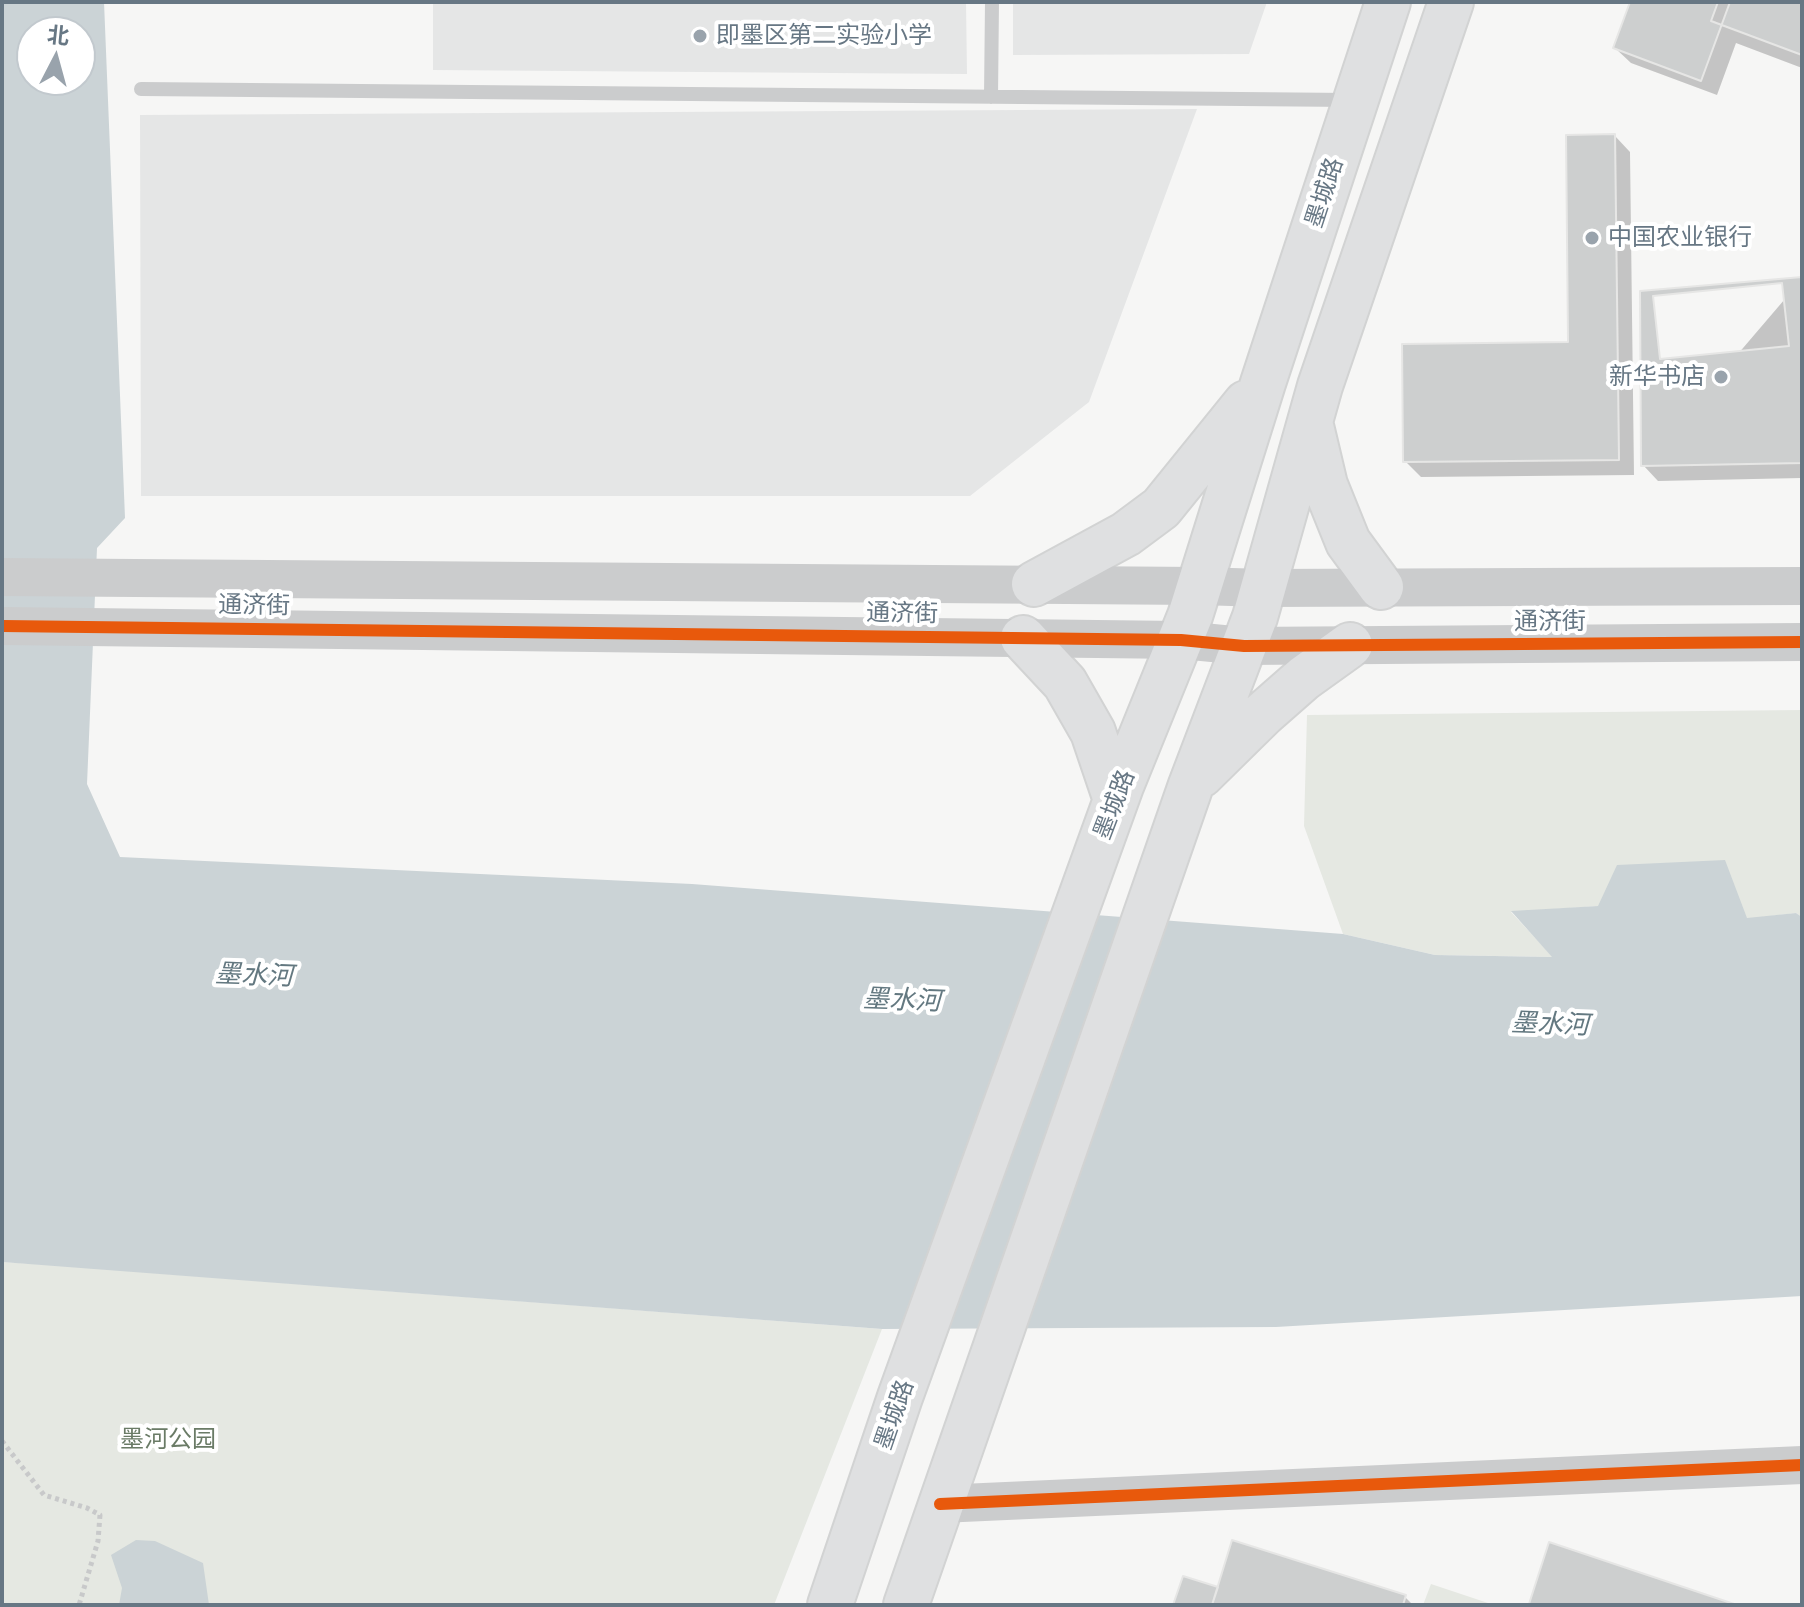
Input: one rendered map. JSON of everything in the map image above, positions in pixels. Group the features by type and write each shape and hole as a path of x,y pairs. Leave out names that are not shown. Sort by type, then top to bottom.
{"main road":[{"name":"墨城路","path":"830,1605 900,1397 1116,800 1200,586 1388,2"},
{"path":"906,1605 1186,800 1244,646 1320,386 1451,2"},
{"path":"1034,584 1126,534 1161,508 1263,383"},
{"path":"1310,422 1325,485 1348,542 1381,587"},
{"path":"1023,638 1065,683 1093,732 1116,800"},
{"path":"1186,800 1263,714 1304,678 1350,645"}],"street":[{"name":"通济街","path":"2,577 1263,588 1802,586"},
{"name":"通济街","path":"2,626 1181,640 1244,646 1802,642"},
{"path":"940,1504 1802,1465"}],"lane":[{"path":"991,97 992,2"},
{"path":"141,89 1355,100"}],"path":[{"path":"2,1441 44,1495 100,1515 98,1541 79,1605"}],"shaded area":[{"name":"即墨区第二实验小学","path":"433,2 966,2 967,74 433,70"},
{"path":"1013,2 1267,2 1249,54 1013,55"},
{"path":"1197,109 1089,402 970,496 141,496 140,115"}],"green space":[{"path":"1802,710 1802,917 1796,913 1746,919 1598,906 1511,912 1553,957 1435,955 1343,934 1304,826 1307,715"},
{"name":"墨河公园","path":"2,1262 882,1329 774,1605 2,1605"},
{"path":"1431,1584 1494,1605 1423,1605"}],"water":[{"name":"墨水河","path":"2,2 104,2 125,518 97,548 87,784 120,857 692,884 1343,934 1435,955 1552,957 1511,911 1598,906 1617,865 1725,860 1747,918 1796,913 1802,917 1802,1296 1276,1327 882,1329 2,1262"},
{"path":"136,1540 155,1541 203,1563 209,1605 119,1605 122,1588 111,1555"}],"building":[{"path":"1630,2 1730,2 1701,81 1613,48"},
{"path":"1718,2 1802,2 1802,55 1711,21"},
{"name":"中国农业银行","path":"1615,134 1619,460 1403,462 1402,344 1568,342 1566,135"},
{"name":"新华书店","path":"1802,277 1802,463 1641,466 1640,291"},
{"path":"1782,283 1789,346 1660,359 1653,296"},
{"path":"1232,1540 1406,1595 1403,1605 1212,1605"},
{"path":"1549,1542 1734,1604 1734,1605 1529,1604"},
{"path":"1183,1576 1218,1587 1212,1605 1173,1605"}],"cycle path":[{"path":"2,626 1181,640 1244,646 1802,642"},
{"path":"940,1504 1802,1465"}],"place":[{"name":"即墨区第二实验小学","path":"700,36"},
{"name":"中国农业银行","path":"1592,238"},
{"name":"新华书店","path":"1721,377"}]}
